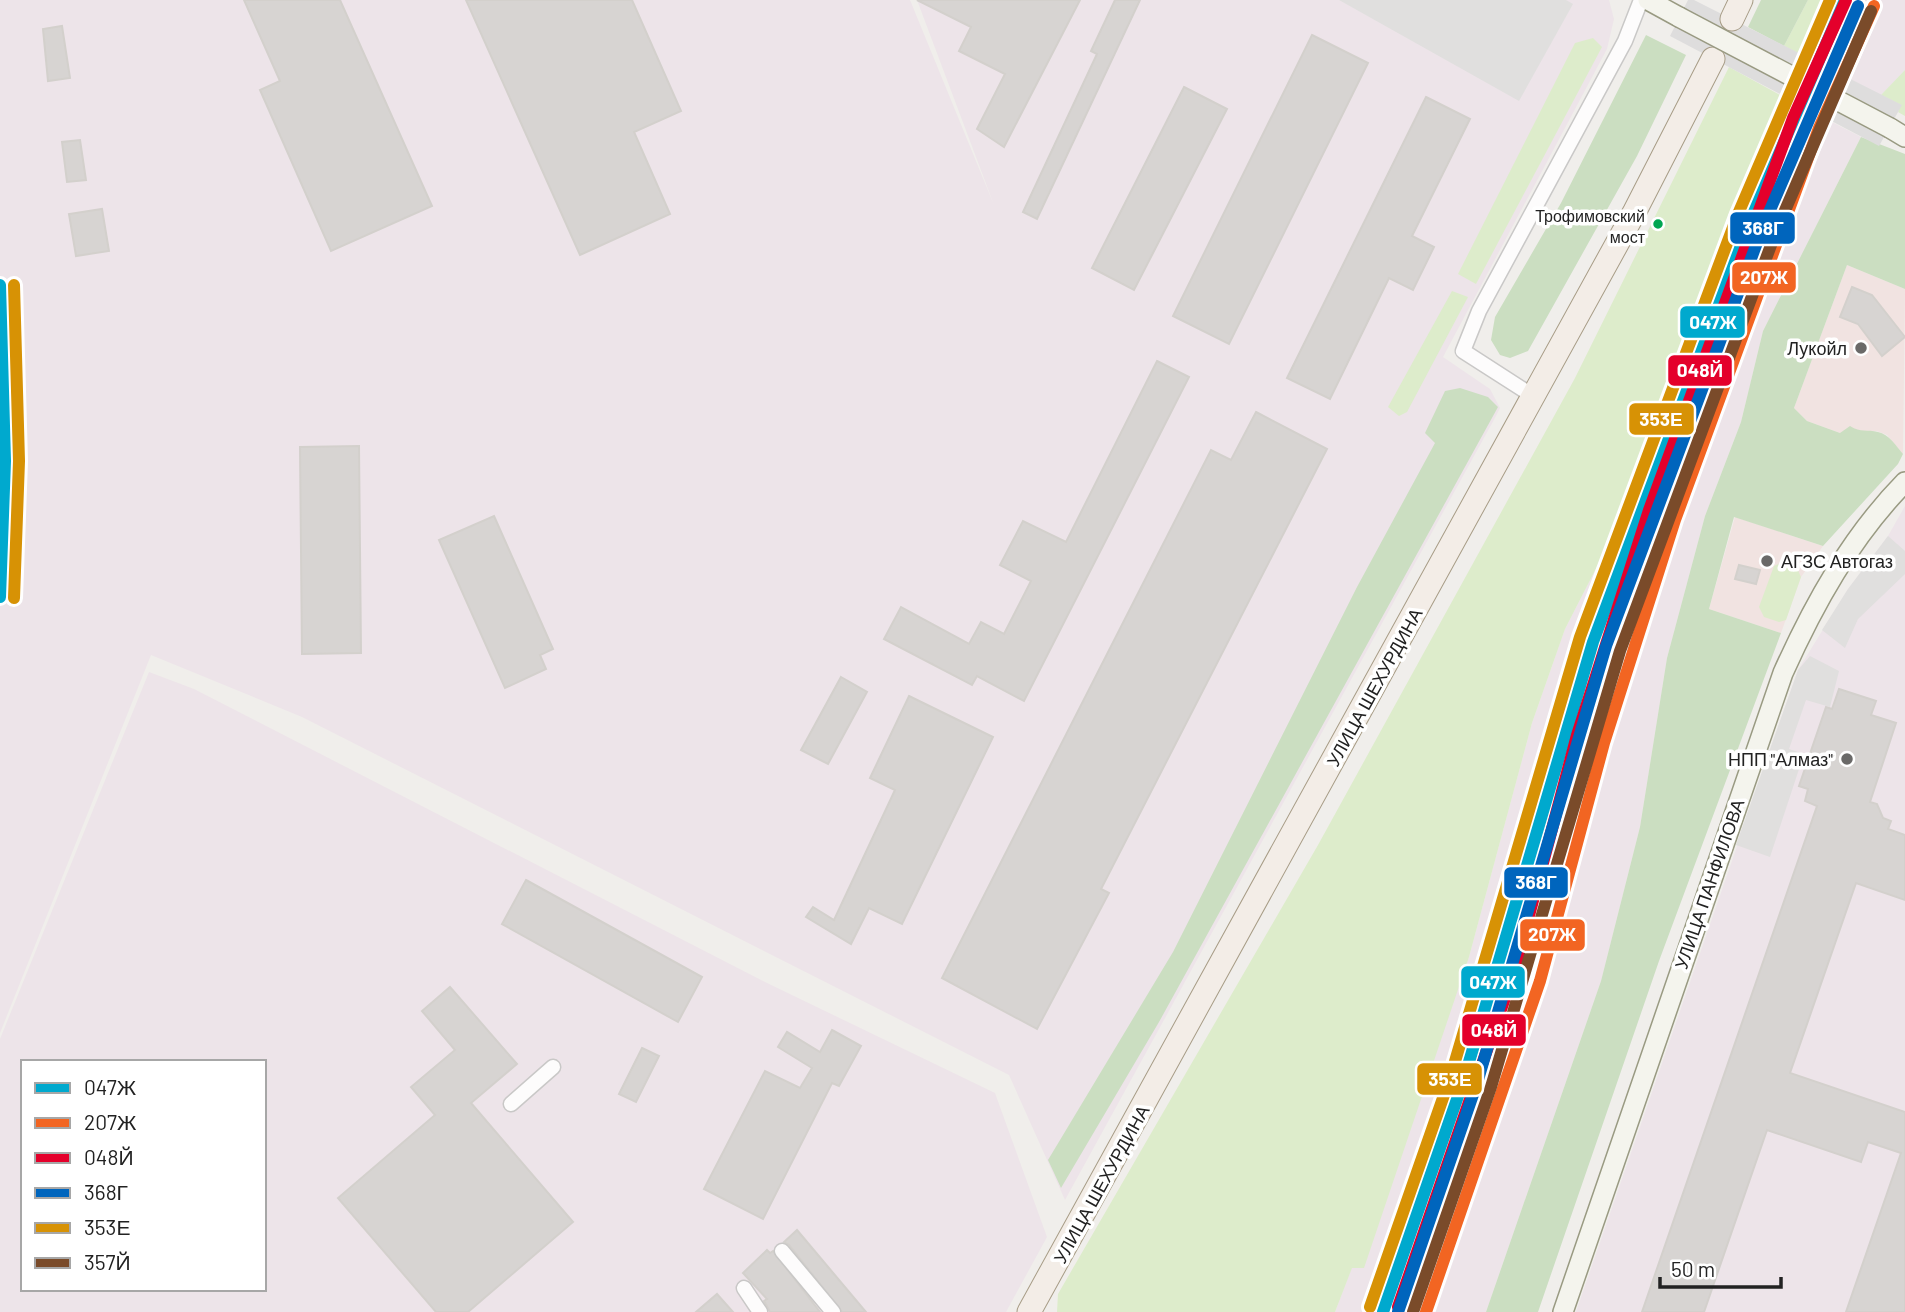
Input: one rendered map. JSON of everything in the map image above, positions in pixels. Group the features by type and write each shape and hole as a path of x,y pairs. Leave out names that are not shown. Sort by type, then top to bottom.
{"main road":[{"path":"1648,0 1897,133"},
{"name":"УЛИЦА ШЕХУРДИНА","path":"1035,1309 1635,211 1713,59"},
{"name":"УЛИЦА ПАНФИЛОВА","path":"1563,1312 1783,673 1818,599 1836,570 1879,508 1905,482"}],"street":[{"path":"1533,397 1463,351 1479,311 1625,41 1641,0"},
{"path":"511,1104 553,1067"},
{"path":"782,1251 833,1312"},
{"path":"744,1288 760,1312"}],"shaded area":[{"path":"0,0 910,0 994,205 917,0 1609,0 1614,19 1607,49 1443,357 1490,389 1500,408 1065,1200 1009,1075 302,717 151,655 0,1033"},
{"path":"1339,0 1566,0 1573,4 1519,101"},
{"path":"1839,0 1905,0 1905,70 1881,95 1810,59"},
{"path":"1791,101 1861,137 1763,331 1741,422 1705,516 1667,658 1640,827 1601,981 1486,1312 1335,1312 1469,957 1532,723 1565,629 1606,549 1740,213"},
{"name":"Лукойл","path":"1847,265 1905,289 1903,454 1887,435 1877,431 1840,433 1807,421 1794,408"},
{"path":"1905,506 1905,1312 1576,1312 1798,670 1848,589 1888,536"},
{"name":"АГЗС Автогаз","path":"1735,517 1823,546 1801,577 1781,633 1709,609"},
{"path":"1888,536 1905,551 1905,574 1858,619 1845,648 1822,630 1848,589"},
{"path":"1810,656 1839,671 1830,707 1806,700 1789,749 1804,754 1770,857 1736,845 1798,670"},
{"path":"149,672 194,689 765,982 995,1093 1047,1237 1006,1312 0,1312 0,1039"}],"green space":[{"path":"1761,0 1808,0 1784,46 1748,27"},
{"path":"1808,0 1839,0 1810,59 1784,46"},
{"path":"1646,35 1686,55 1637,156 1528,351 1510,358 1500,355 1491,340 1495,317 1561,203"},
{"path":"1593,38 1602,47 1476,284 1458,274 1575,43"},
{"path":"1729,67 1791,101 1740,213 1606,549 1565,629 1532,723 1469,957 1364,1268 1352,1268 1335,1312 1057,1312 1058,1294 1318,845 1575,378"},
{"path":"1905,70 1905,116 1898,112 1901,105 1881,95"},
{"path":"1861,137 1905,154 1905,289 1847,265 1794,408 1807,421 1840,433 1850,426 1882,433 1903,454 1898,464 1823,546 1734,517 1709,609 1781,633 1659,961 1538,1312 1486,1312 1601,981 1640,827 1667,658 1705,516 1741,422 1763,331"},
{"path":"1452,291 1468,297 1407,412 1399,416 1388,407"},
{"path":"1460,388 1488,397 1498,407 1159,1022 1061,1188 1048,1160 1173,952 1357,587 1435,443 1425,433 1445,391"},
{"path":"1783,562 1796,566 1801,577 1786,620 1779,622 1764,617 1759,607 1774,566"}],"pier":[{"path":"1688,0 1694,0 1902,105 1879,146 1670,36"}],"building":[{"path":"244,0 340,0 432,206 331,251 260,90 280,81"},
{"path":"466,0 632,0 681,111 634,132 670,214 580,255"},
{"path":"917,0 1080,0 1004,147 977,129 1005,74 959,51 971,27"},
{"path":"1115,0 1140,0 1037,219 1023,212 1097,54 1091,51"},
{"path":"62,26 70,78 48,81 43,29"},
{"path":"1312,35 1368,63 1229,344 1173,316"},
{"path":"1184,87 1227,109 1134,290 1092,268"},
{"path":"1426,97 1470,119 1412,236 1434,247 1413,290 1389,278 1330,399 1287,378"},
{"path":"80,140 86,180 67,182 62,142"},
{"path":"102,209 109,251 76,256 69,214"},
{"path":"1852,287 1872,295 1905,337 1882,356 1858,324 1840,317"},
{"path":"1157,361 1189,377 1024,701 977,676 972,685 884,639 901,607 969,644 981,622 1004,634 1031,581 1000,565 1023,521 1066,542"},
{"path":"1256,412 1327,449 1101,889 1109,893 1037,1029 942,978 1211,450 1231,460"},
{"path":"359,446 361,653 302,654 300,447"},
{"path":"494,516 553,649 540,655 546,669 505,688 439,540"},
{"path":"1739,565 1760,570 1756,584 1735,579"},
{"path":"841,677 867,692 828,764 801,750"},
{"path":"1839,689 1876,701 1871,715 1896,723 1870,802 1877,804 1883,818 1891,821 1888,829 1905,835 1905,900 1856,883 1790,1073 1905,1112 1905,1312 1846,1312 1901,1153 1868,1142 1861,1162 1767,1130 1704,1312 1642,1312 1817,806 1805,801 1808,789 1799,786 1826,707 1832,709"},
{"path":"909,696 993,737 902,924 869,908 851,944 806,917 813,907 834,920 895,790 870,778"},
{"path":"526,880 702,977 678,1022 502,924"},
{"path":"450,987 517,1064 471,1103 573,1222 468,1312 436,1312 338,1198 435,1115 411,1087 455,1050 422,1011"},
{"path":"832,1030 861,1046 839,1086 832,1083 763,1219 704,1189 765,1071 800,1088 812,1068 778,1047 787,1032 820,1052"},
{"path":"642,1048 659,1056 636,1102 619,1094"},
{"path":"797,1230 866,1312 842,1312 784,1242"},
{"path":"767,1250 770,1253 773,1251 820,1312 770,1312 764,1301 767,1299 743,1273"},
{"path":"717,1294 733,1312 696,1312"}],"transit line":[{"name":"353Е","path":"1370,1307 1451,1075 1580,637 1738,214 1830,0"},
{"name":"047Ж","path":"1383,1312 1464,1079 1593,642 1751,219 1845,0"},
{"name":"048Й","path":"1398,1307 1514,972 1577,735 1649,510 1793,118 1846,0"},
{"name":"368Г","path":"1398,1312 1477,1083 1606,646 1764,224 1858,6"},
{"name":"207Ж","path":"1426,1312 1540,981 1604,743 1675,520 1819,128 1874,6"},
{"name":"357Й","path":"1413,1312 1491,1087 1620,651 1777,229 1871,11"},
{"name":"047Ж","path":"0,285 5,461 0,597"},
{"name":"353Е","path":"14,285 19,461 14,598"}],"place":[{"name":"Трофимовский мост","path":"1658,224"},
{"name":"Лукойл","path":"1861,348"},
{"name":"АГЗС Автогаз","path":"1767,561"},
{"name":"НПП \"Алмаз\"","path":"1847,759"}]}
